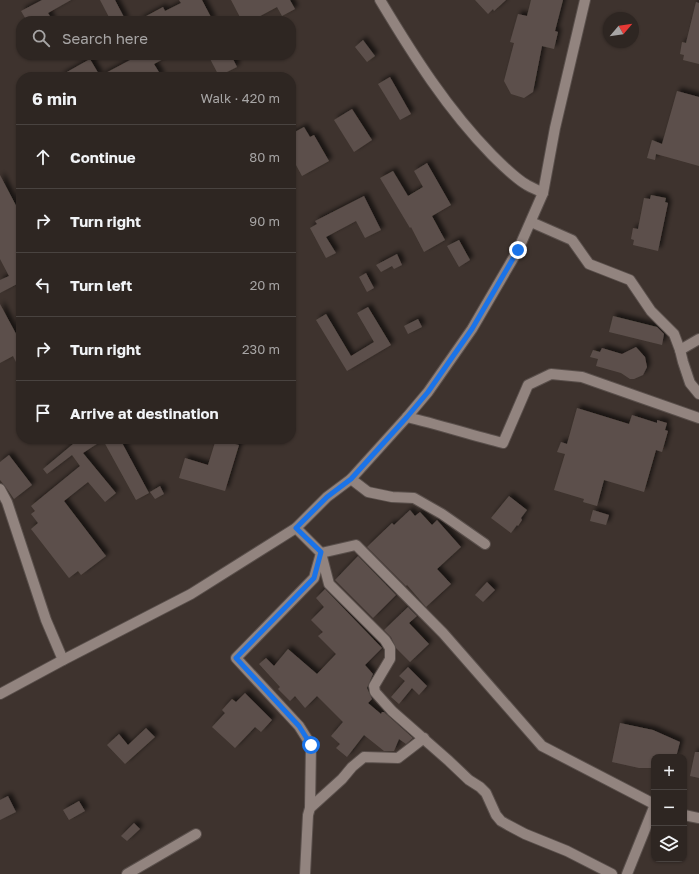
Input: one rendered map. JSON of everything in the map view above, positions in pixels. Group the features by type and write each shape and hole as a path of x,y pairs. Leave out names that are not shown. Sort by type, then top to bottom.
{"street":[{"path":"380,0 437,90 473,135 501,164 526,185 543,192"},
{"path":"0,694 191,594 296,528 327,497 351,479 407,417 428,392 472,329 518,250 531,222 543,192 585,0"},
{"path":"531,222 572,240 589,264 630,280 651,310 674,334 690,383 699,394"},
{"path":"680,350 699,339"},
{"path":"407,417 434,423 479,437 503,442 528,385 550,374 582,377 699,418"},
{"path":"351,479 368,492 392,498 414,498 442,514 485,544"},
{"path":"0,488 8,502 46,620 63,660"},
{"path":"296,528 321,552 329,584 385,640 390,648 390,659 374,686 375,692 392,711 424,738 469,780 480,787 486,793 496,815 508,826 567,851 612,874"},
{"path":"321,552 356,545 443,633 542,746 651,802"},
{"path":"305,874 308,815 310,808 311,745 299,726 236,658 314,578 321,552"},
{"path":"310,808 364,757 398,758 424,738"},
{"path":"627,874 651,814"},
{"path":"687,816 699,818"},
{"path":"127,874 196,834"}],"building":[{"path":"42,0 71,0 48,13 50,16 24,16 21,11"},
{"path":"100,0 115,0 123,16 108,16"},
{"path":"179,0 202,0 210,16 146,16 163,7 165,11 181,3"},
{"path":"231,0 290,0 295,9 282,16 277,7 260,16 239,16"},
{"path":"475,0 506,0 494,11 493,9 488,14"},
{"path":"531,0 563,0 555,31 558,32 554,49 542,46 533,92 524,98 511,94 504,81 514,43 510,42 518,14 527,16"},
{"path":"696,2 699,3 699,64 683,60 684,55 680,54 682,42 686,43"},
{"path":"363,40 375,56 367,62 355,47"},
{"path":"88,60 91,60 98,72 67,72"},
{"path":"130,60 162,60 154,64 159,72 108,72"},
{"path":"211,60 234,60 237,67 227,72 217,72"},
{"path":"390,77 411,114 400,120 378,84"},
{"path":"677,91 699,97 699,166 656,154 655,160 647,158 652,140 662,144"},
{"path":"352,109 372,140 354,152 334,120"},
{"path":"304,127 310,137 314,135 329,161 302,176 296,165 296,131"},
{"path":"427,163 451,205 432,216 445,240 424,252 411,227 410,228 380,178 393,171 408,196 423,187 414,171"},
{"path":"0,175 16,205 16,285 0,293 0,280 9,276 0,259"},
{"path":"651,195 666,198 665,202 668,203 658,251 633,245 634,240 631,239 633,228 638,229 644,198 650,199"},
{"path":"364,196 381,230 365,238 356,221 326,237 336,253 326,258 310,228 317,224 315,221"},
{"path":"459,240 470,260 459,267 447,246"},
{"path":"397,254 402,265 394,269 392,266 381,272 376,265"},
{"path":"366,273 374,288 367,292 359,277"},
{"path":"0,304 16,334 16,362 13,356 0,363"},
{"path":"368,307 391,345 347,371 316,320 326,314 351,356 374,342 357,313"},
{"path":"613,316 657,327 664,334 662,345 609,332"},
{"path":"418,319 422,327 408,334 404,326"},
{"path":"636,347 645,357 647,367 643,375 634,379 630,379 621,373 596,366 598,359 590,357 593,350 600,352 602,348 622,354"},
{"path":"577,408 629,424 632,415 657,423 657,420 667,423 665,430 668,431 662,452 656,450 644,492 604,480 597,506 583,502 584,499 554,490 565,454 557,452 561,442 567,444"},
{"path":"73,444 97,444 83,453 116,493 105,502 88,482 64,501 106,556 81,575 78,571 69,578 31,529 38,523 31,514 35,511 31,506 80,466 72,455 47,474 43,469"},
{"path":"105,444 123,444 149,493 136,500"},
{"path":"214,444 239,445 225,491 179,478 185,458 208,465"},
{"path":"9,455 32,485 14,499 0,480 0,462"},
{"path":"160,486 164,494 155,499 150,492"},
{"path":"509,496 527,510 521,518 522,520 518,526 517,525 511,533 491,518"},
{"path":"410,510 415,516 420,512 432,525 437,520 461,547 437,569 451,584 426,607 407,585 406,586 367,547 392,523 394,525"},
{"path":"593,510 609,515 606,525 590,521"},
{"path":"358,556 396,595 373,618 335,580"},
{"path":"487,582 495,590 483,602 475,595"},
{"path":"325,589 382,648 365,665 373,674 367,688 372,699 368,703 381,714 384,712 413,738 406,744 399,739 394,751 384,751 364,735 347,757 336,748 340,744 331,736 343,722 317,696 305,708 295,696 290,701 278,689 280,687 259,664 266,658 274,666 288,649 317,674 336,654 318,636 323,632 311,620 324,607 316,598"},
{"path":"408,607 417,616 409,623 429,644 410,662 396,648 391,637 384,630"},
{"path":"408,667 427,686 419,695 412,688 399,704 391,697 405,681 399,676"},
{"path":"245,693 272,720 261,732 255,727 235,748 212,727 225,713 222,710 232,699 236,702"},
{"path":"620,723 653,730 680,742 677,754 651,754 651,768 639,768 612,762"},
{"path":"146,728 155,737 125,764 107,745 119,734 128,745"},
{"path":"695,752 699,752 699,778 690,776"},
{"path":"8,796 16,812 0,820 0,800"},
{"path":"79,801 85,811 69,820 63,810"},
{"path":"134,823 140,829 127,841 121,836"}],"route":[{"path":"311,745 299,726 236,658 314,578 321,552 296,528 327,497 351,479 428,392 472,329 518,250"}]}
